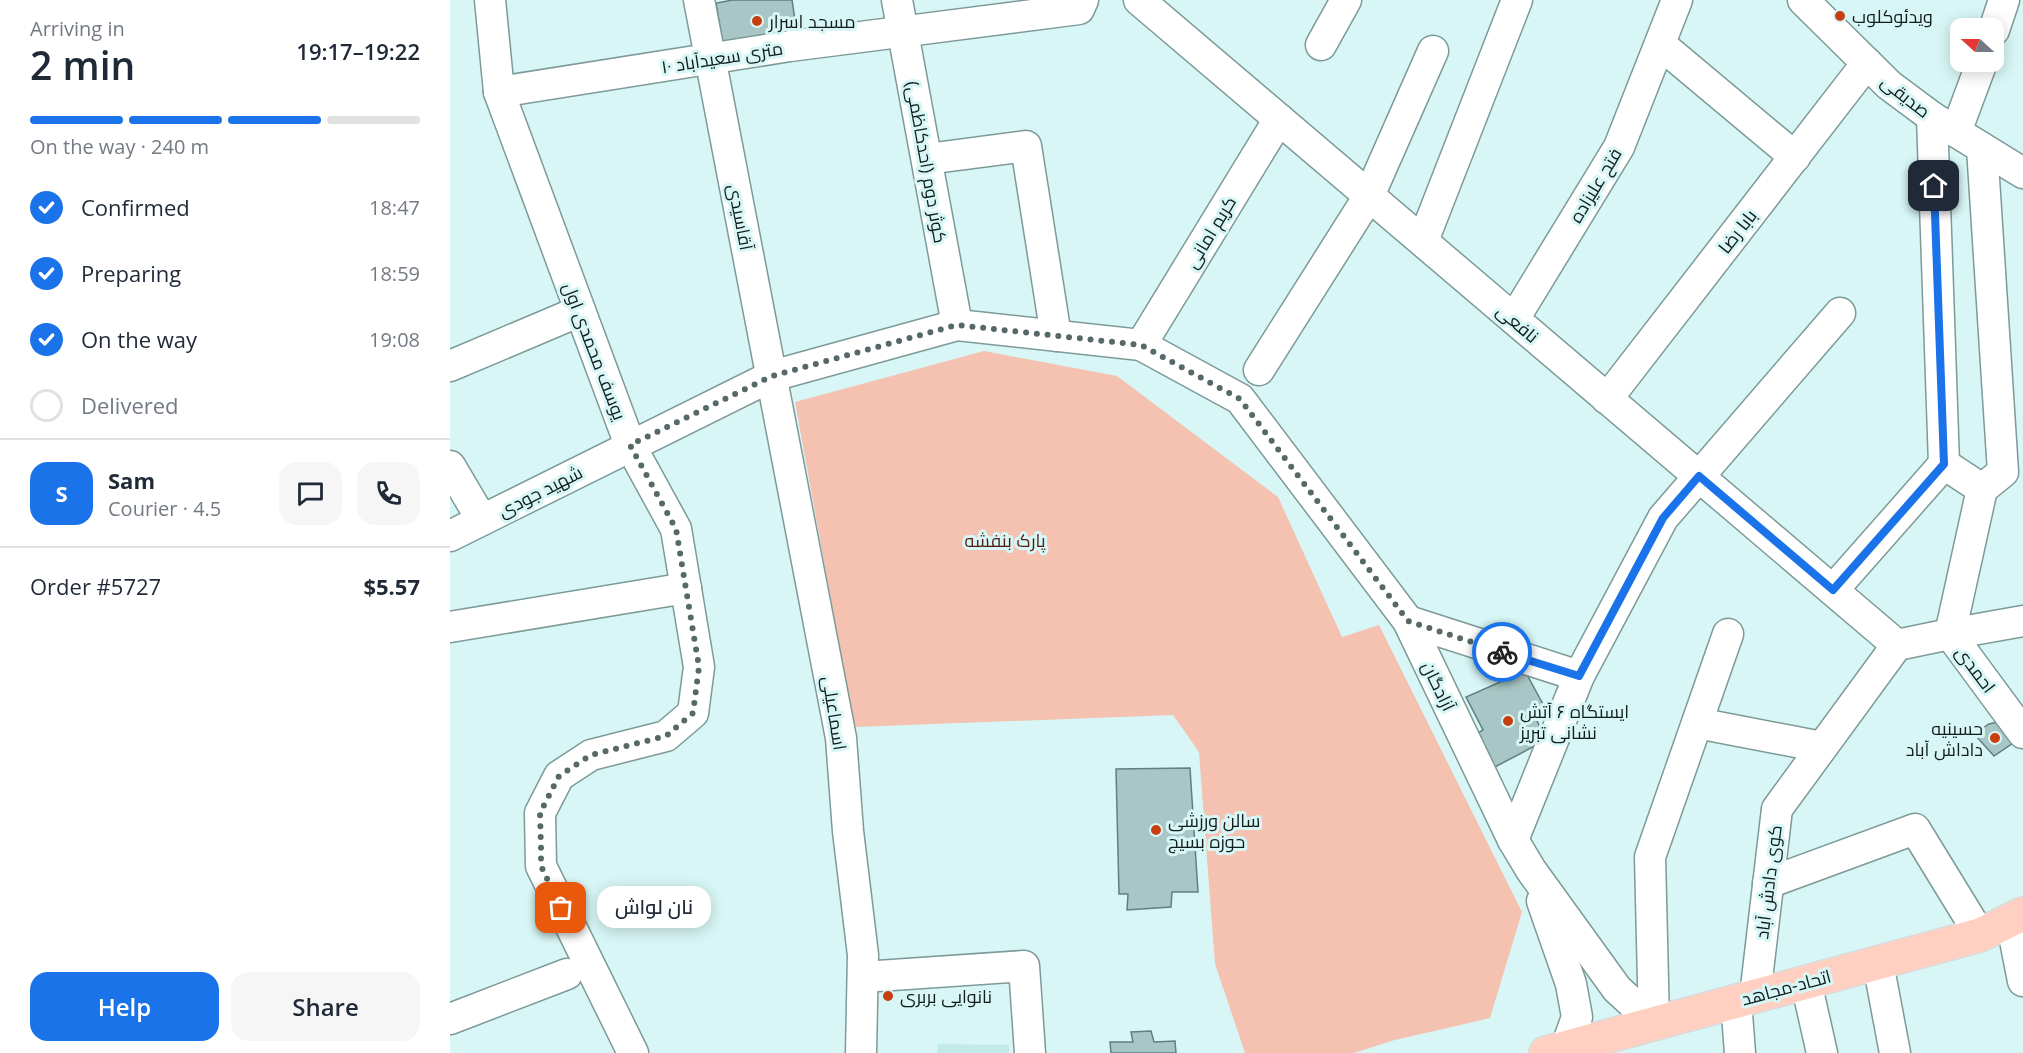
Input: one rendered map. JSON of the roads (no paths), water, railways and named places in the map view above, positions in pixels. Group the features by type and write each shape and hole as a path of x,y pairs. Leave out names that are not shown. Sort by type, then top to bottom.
{"main road":[{"name":"اتحاد-مجاهد","path":"1559,1051 1607,1044 1654,1023 1980,935 2017,917"}],"street":[{"name":"یوسف محمدی اول","path":"490,0 499,92 630,445 676,529 699,667 693,713 666,736 591,755 559,776 540,813 541,866 633,1053"},
{"name":"آقاسیدی","path":"699,0 772,376"},
{"name":"کوثر دوم (احدکاظمی)","path":"897,0 957,325"},
{"name":"نافعی","path":"1139,0 1897,645"},
{"path":"1321,45 1346,0"},
{"path":"1423,241 1517,0"},
{"name":"فتح علیزاده","path":"1514,318 1619,147 1677,0"},
{"name":"صدیقی","path":"1803,0 1889,85 1944,124 2023,173"},
{"path":"1998,18 2004,0"},
{"name":"۱۰ متری سعیدآباد","path":"499,92 1078,3"},
{"path":"1660,44 1795,157"},
{"path":"1258,370 1370,196 1433,51"},
{"name":"بابا رضا","path":"1607,399 1867,63"},
{"path":"1833,590 1944,464 1944,124 1976,72"},
{"name":"کریم امانی","path":"1141,345 1279,119"},
{"path":"927,159 1026,146 1056,336"},
{"path":"1982,148 2002,472 1982,489 1950,634 2023,621"},
{"path":"450,366 580,311"},
{"path":"1513,840 1579,676 1663,518 1840,313"},
{"name":"آزادگان","path":"630,445 772,376 957,325 1141,345 1240,399 1408,621 1513,840 1531,870"},
{"name":"اسماعیلی","path":"772,376 842,738 848,831 863,956 861,1053"},
{"name":"شهید جودی","path":"450,536 630,445"},
{"path":"1944,464 1982,489"},
{"path":"450,466 482,520"},
{"path":"450,627 686,588"},
{"path":"1408,621 1579,676"},
{"path":"1654,1023 1650,857 1728,634"},
{"name":"احمدی","path":"1897,645 1950,634 2023,733"},
{"path":"1697,723 1822,747 1897,645"},
{"name":"کوی دادش آباد","path":"1740,1053 1745,998 1768,883 1776,809 1822,747"},
{"path":"1768,883 1915,829 1980,935"},
{"path":"1531,870 1617,989 1654,1023"},
{"path":"1531,870 1571,984 1577,1017 1559,1051"},
{"path":"2017,917 2023,981"},
{"path":"1878,963 1895,1053"},
{"path":"863,977 1024,966 1030,1053"},
{"path":"450,1019 567,974"},
{"path":"1806,982 1822,1053"}],"place":[{"name":"ویدئوکلوب","path":"1840,16"},
{"name":"مسجد اسرار","path":"757,21"},
{"name":"ایستگاه ۶ آتش نشانی تبریز","path":"1508,721"},
{"name":"حسینیه داداش آباد","path":"1995,738"},
{"name":"سالن ورزشی حوزه بسیج","path":"1156,830"},
{"name":"نان لواش","path":"561,908"},
{"name":"نانوایی بربری","path":"888,996"}],"park label":[{"name":"پارک بنفشه","path":"1005,540"}]}
